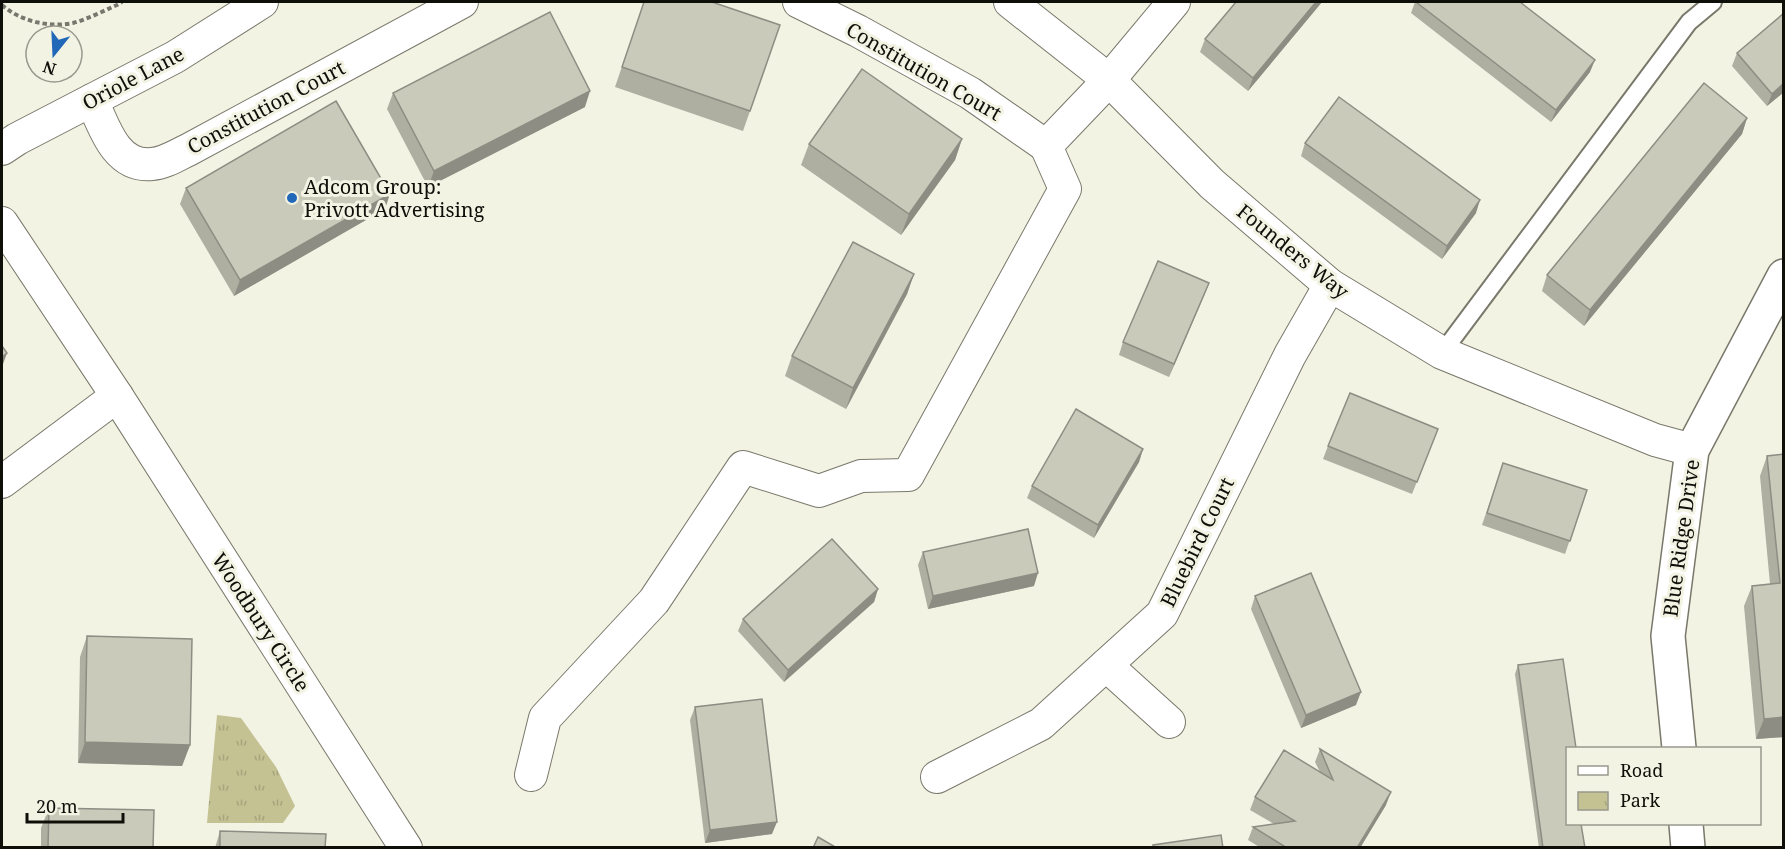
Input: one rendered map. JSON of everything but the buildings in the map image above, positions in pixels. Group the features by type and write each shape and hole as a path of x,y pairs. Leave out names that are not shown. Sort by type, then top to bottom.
{"street":[{"name":"Oriole Lane","path":"2,149 175,57 262,2"},
{"name":"Constitution Court","path":"92,100 112,143 120,154 141,164 153,164 188,150 462,2"},
{"name":"Constitution Court","path":"799,2 858,31 970,93 1046,146"},
{"name":"Founders Way","path":"1010,2 1109,80 1212,184 1330,285 1442,353 1655,440 1692,450"},
{"path":"531,775 545,718 654,601 743,467 819,491 861,476 908,475 1065,189 1046,146 1109,80 1174,2"},
{"name":"Woodbury Circle","path":"2,223 117,396 406,848"},
{"name":"Blue Ridge Drive","path":"1679,747 1668,636 1692,450 1784,276"},
{"name":"Bluebird Court","path":"937,777 1041,724 1161,614 1290,354 1330,285"},
{"path":"2,482 117,396"},
{"path":"1106,665 1169,722"},
{"path":"1686,825 1688,848"}],"lane":[{"path":"1442,353 1689,22 1713,2"}],"path":[{"path":"2,5 22,19 48,24 72,23 122,2"}],"green space":[{"path":"217,715 241,718 276,767 295,806 283,823 207,823"}],"place":[{"name":"Adcom Group: Privott Advertising","path":"292,198"}]}
